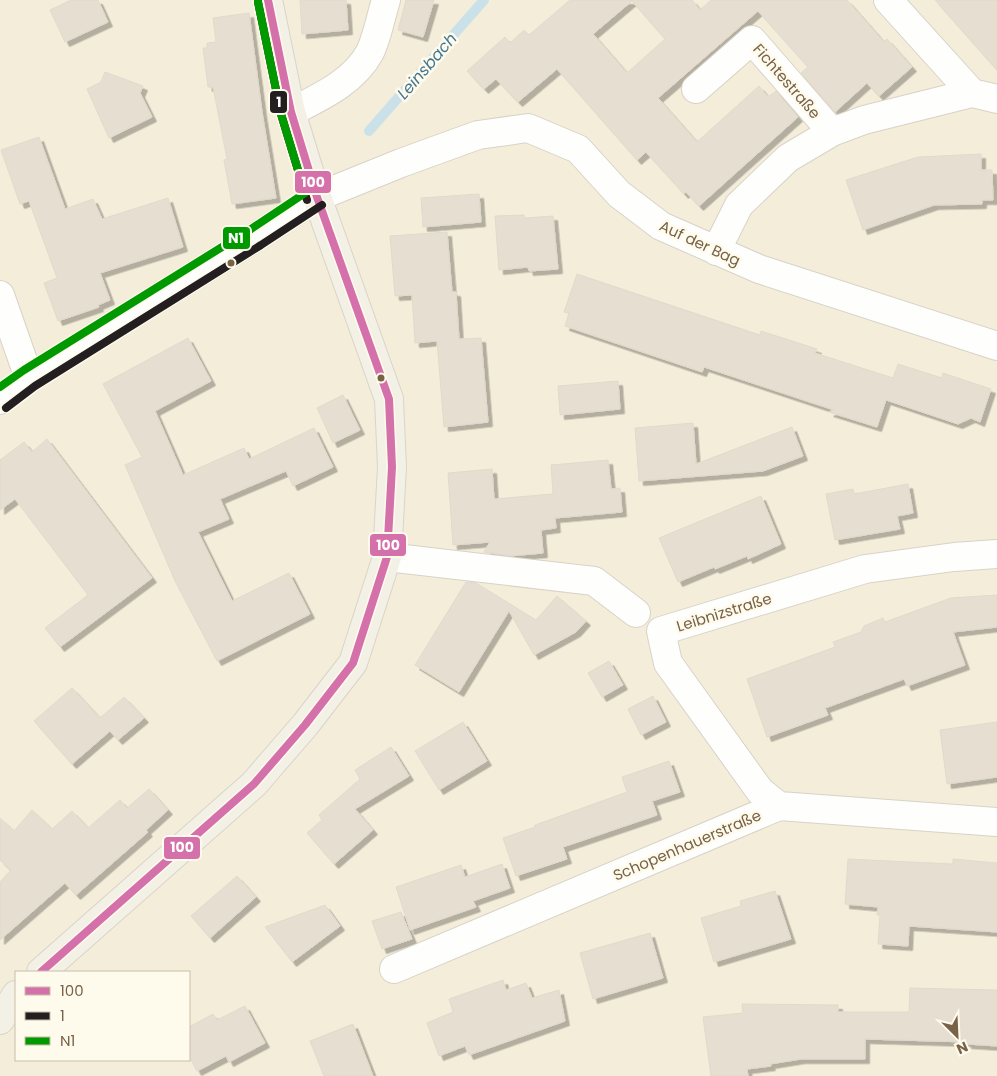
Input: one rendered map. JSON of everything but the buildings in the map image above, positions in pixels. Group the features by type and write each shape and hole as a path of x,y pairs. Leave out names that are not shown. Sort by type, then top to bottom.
{"main road":[{"path":"42,971 254,784 305,725 353,664 387,557 392,467 389,399 316,197 291,112 268,0"},
{"path":"0,1020 15,997"}],"street":[{"path":"291,112 322,96 343,82 359,67 370,51 386,0"},
{"path":"888,0 984,96"},
{"name":"Fichtestraße","path":"696,89 752,40 832,132"},
{"name":"Fichtestraße","path":"716,251 739,205 788,158 832,132 864,120 984,96"},
{"name":"Auf der Bag","path":"0,400 29,378 256,237 316,197 478,135 528,128 578,149 619,194 661,226 759,269 997,346"},
{"path":"0,295 29,378"},
{"name":"Leibnizstraße","path":"779,806 760,791 668,663 661,631 865,569 954,557 997,554"},
{"path":"387,557 594,581 636,613"},
{"name":"Schopenhauerstraße","path":"394,969 779,806 997,822"}],"shaded area":[{"path":"0,0 997,0 997,1076 0,1076"}],"waterway":[{"name":"Leinsbach","path":"369,131 484,0"}],"transit line":[{"name":"100","path":"42,971 254,784 305,725 353,663 387,557 392,467 389,399 317,197 291,112 268,0"},
{"name":"1","path":"258,2 281,114 307,200"},
{"name":"N1","path":"0,387 305,193 281,114 258,2"},
{"name":"1","path":"6,408 35,386 322,205"}]}
